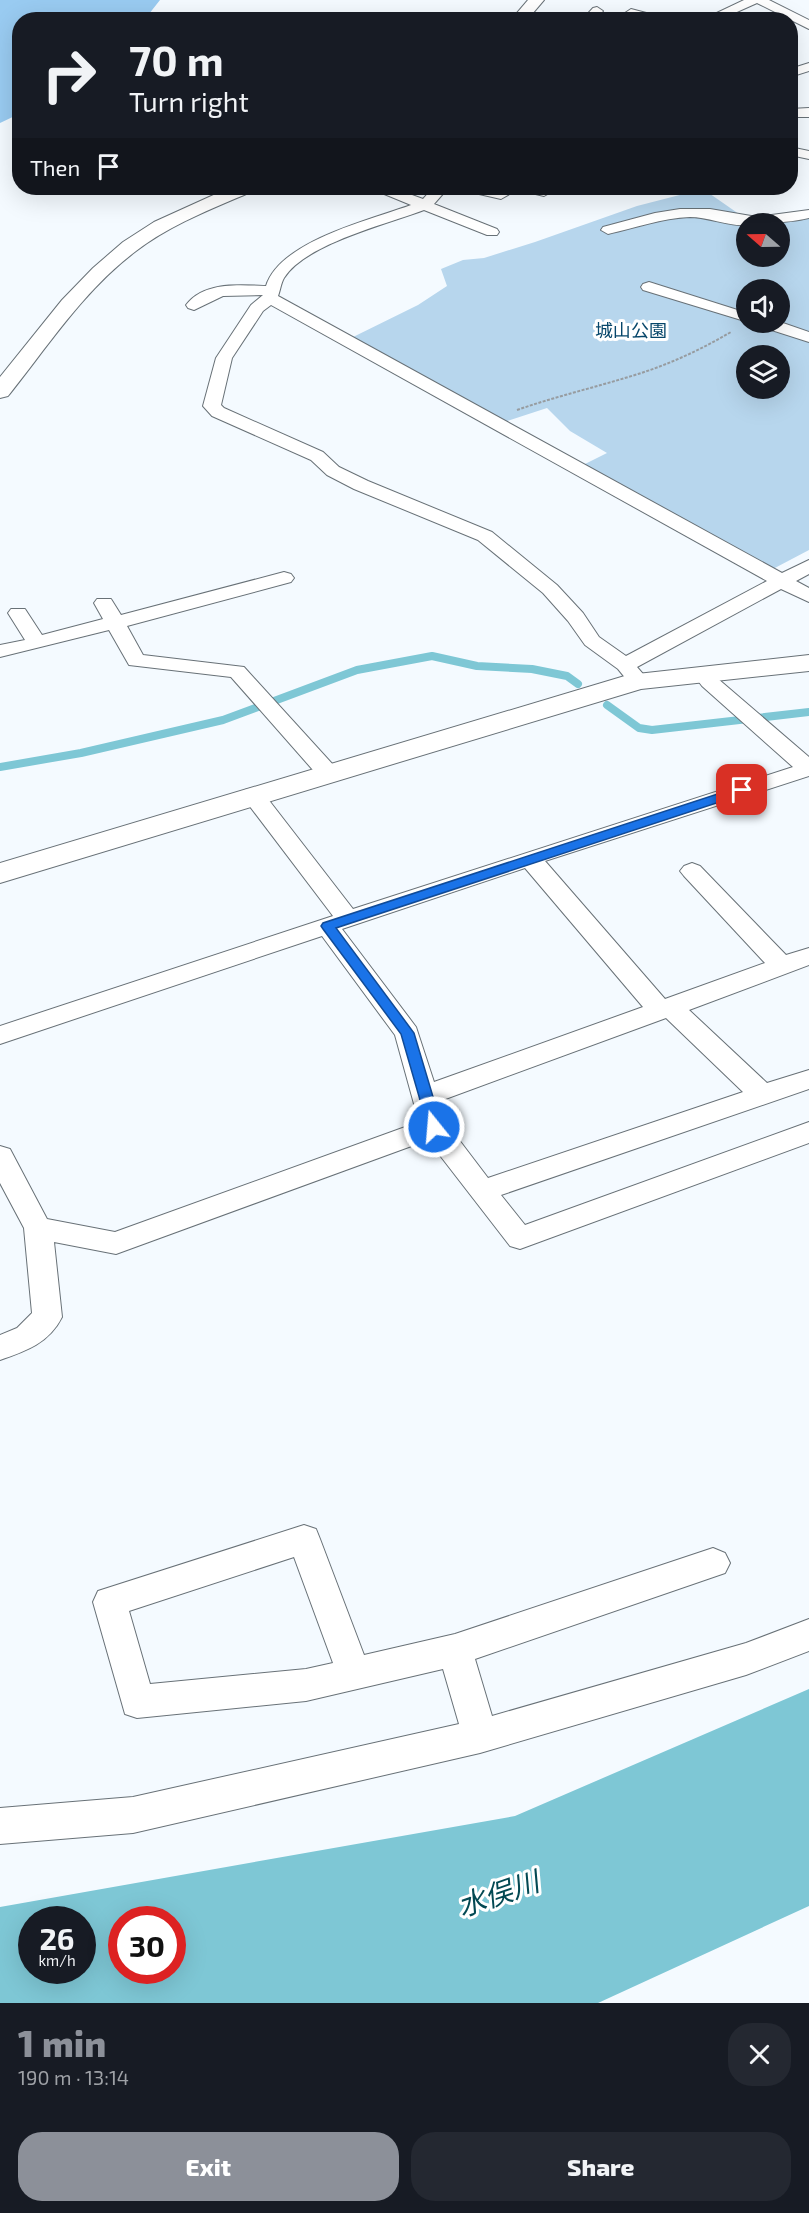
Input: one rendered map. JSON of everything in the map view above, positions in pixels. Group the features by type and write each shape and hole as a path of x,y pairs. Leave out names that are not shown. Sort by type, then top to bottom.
{"main road":[{"path":"526,12 536,0"},
{"path":"0,392 83,289 117,256 158,229 229,195"},
{"path":"0,873 328,773 631,673 704,674 809,663"}],"street":[{"path":"726,12 754,0"},
{"path":"759,0 777,12"},
{"path":"399,195 492,232"},
{"path":"435,195 425,206 317,244 293,259 276,278 271,294 257,308 224,358 213,406 218,412 317,456 333,471 361,485 485,536 528,569 576,617 592,640 631,673 809,566"},
{"path":"482,207 501,195"},
{"path":"608,230 642,220 681,213 703,213 749,221 770,222 809,214"},
{"path":"649,287 736,320"},
{"path":"194,305 204,295 224,289 271,294 490,420 809,596"},
{"path":"790,331 809,337"},
{"path":"0,651 37,643 109,612 284,578"},
{"path":"109,612 136,660 237,671 328,773"},
{"path":"18,613 37,643"},
{"path":"704,674 709,682 809,769"},
{"path":"0,1035 530,858 809,769"},
{"path":"253,795 338,923 407,1033 434,1127 520,1238 809,1132"},
{"path":"530,858 665,1009 763,1095"},
{"path":"692,872 782,966"},
{"path":"425,1096 809,956"},
{"path":"482,1191 807,1082"},
{"path":"38,1228 116,1243 434,1127"},
{"path":"0,1156 38,1228 47,1317 28,1337 0,1348"},
{"path":"354,1674 304,1539 110,1602 137,1702 306,1685 354,1674 456,1650 713,1563"},
{"path":"0,1826 133,1815 480,1736 746,1659 809,1635"},
{"path":"456,1650 480,1736"}],"path":[{"path":"490,420 559,395 639,374 700,350 736,327"}],"green space":[{"name":"城山公園","path":"680,195 712,195 738,213 736,267 790,267 790,217 809,215 809,550 771,570 577,468 607,453 570,431 547,408 504,422 347,340 418,305 447,286 441,269 463,260 484,258 637,206"}],"shaded area":[{"path":"0,0 160,0 151,12 12,12 12,117 0,123"}],"water":[{"name":"水俣川","path":"809,1689 809,1906 598,2003 0,2003 0,1907 515,1816"}],"waterway":[{"path":"0,767 81,753 223,720 357,670 432,656 477,666 532,669 567,676 578,684"},
{"path":"607,705 639,728 652,730 809,712"}],"route":[{"path":"434,1127 407,1033 327,926 742,790"}]}
